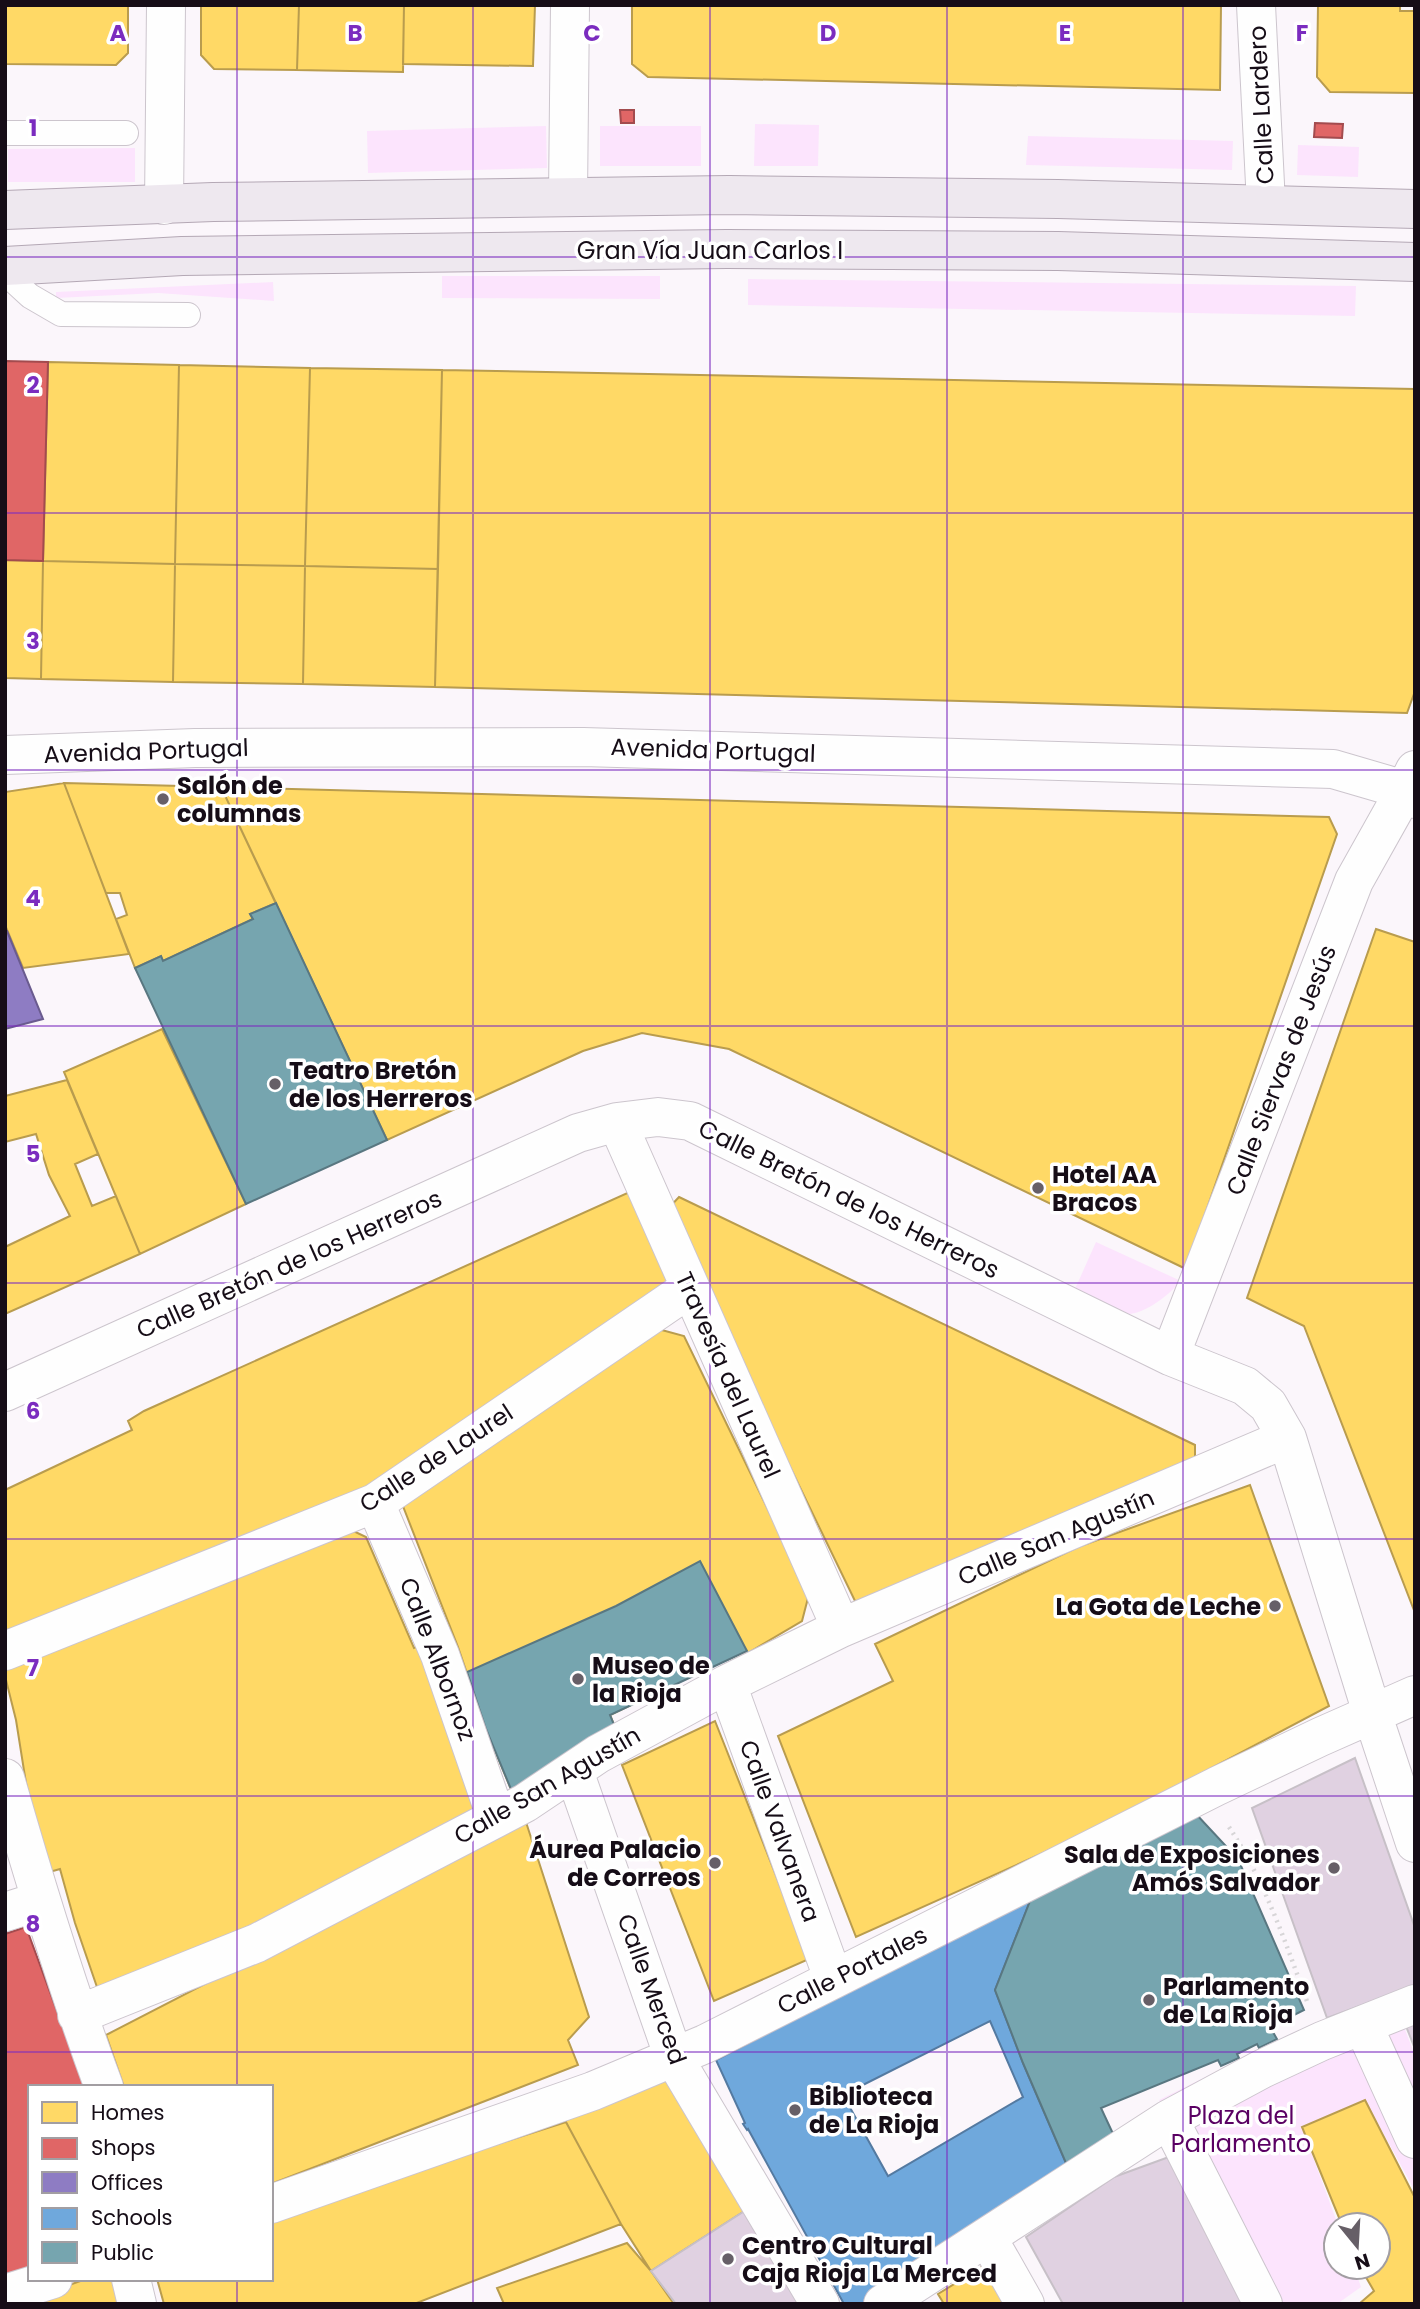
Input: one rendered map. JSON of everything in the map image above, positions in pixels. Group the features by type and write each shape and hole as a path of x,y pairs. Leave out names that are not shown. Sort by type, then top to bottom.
{"main road":[{"path":"5,210 568,196 880,197 1415,209"},
{"name":"Gran Vía Juan Carlos I","path":"5,266 181,256 727,248 1058,251 1415,262"}],"street":[{"path":"164,205 166,5"},
{"path":"568,196 570,5"},
{"name":"Calle Lardero","path":"1256,5 1266,204"},
{"name":"Avenida Portugal","path":"5,755 194,748 583,747 1333,769 1412,786"},
{"name":"Calle Siervas de Jesús","path":"1170,1356 1354,881 1412,786"},
{"name":"Calle Bretón de los Herreros","path":"5,1392 578,1133 617,1122 658,1117 691,1121 1170,1356 1245,1386 1268,1405 1287,1438 1371,1713 1415,1843"},
{"name":"Travesía del Laurel","path":"617,1122 841,1628"},
{"name":"Calle de Laurel","path":"5,1651 375,1503 690,1288"},
{"name":"Calle San Agustín","path":"77,2015 257,1943 525,1803 598,1754 727,1684 841,1628 1287,1438"},
{"name":"Calle Albornoz","path":"375,1503 440,1655 496,1817"},
{"name":"Calle Valvanera","path":"727,1684 833,1978"},
{"name":"Calle Portales","path":"273,2203 593,2091 674,2058 1206,1792 1371,1713 1415,1695"},
{"name":"Calle Merced","path":"574,1771 674,2058 820,2304"},
{"path":"5,1778 23,1906 77,2015 103,2085"},
{"path":"883,2304 1169,2119 1262,2069 1322,2041 1415,2004"},
{"path":"1363,2025 1415,2139"},
{"path":"1169,2119 1262,2304"},
{"path":"987,2237 1025,2304"},
{"path":"5,2294 47,2281"},
{"path":"131,2281 137,2304"}],"lane":[{"path":"5,132 127,133"},
{"path":"5,273 30,296 61,314 188,315"}],"path":[{"path":"1206,1792 1247,1854 1276,1919 1322,2041"}],"green space":[{"path":"755,124 819,125 818,166 754,166"},
{"path":"546,126 547,168 368,173 367,131"},
{"path":"600,126 701,126 701,166 600,166"},
{"path":"1028,136 1233,141 1232,170 1026,165"},
{"path":"1298,145 1359,147 1358,177 1297,175"},
{"path":"135,148 135,182 8,182 8,149"},
{"path":"442,276 660,276 660,299 442,298"},
{"path":"748,279 1356,286 1355,316 748,305"},
{"path":"273,282 274,301 158,293 56,298 56,292"},
{"path":"1096,1242 1181,1281 1144,1310 1127,1314 1113,1311 1075,1289"},
{"name":"Plaza del Parlamento","path":"1392,1997 1415,2055 1415,2191 1365,2100 1302,2127 1333,2211 1322,2211 1322,2281 1359,2281 1361,2287 1337,2304 1263,2304 1159,2100 1254,2053"}],"building: Homes":[{"path":"5,5 128,5 128,53 116,65 5,64"},
{"path":"201,5 299,5 297,70 214,69 201,55"},
{"path":"299,5 404,5 403,72 297,70"},
{"path":"404,5 535,5 533,66 403,64"},
{"path":"632,5 1221,5 1220,90 648,77 632,64"},
{"path":"1318,5 1400,5 1400,11 1415,11 1415,93 1330,92 1317,77"},
{"path":"48,362 179,365 175,564 43,561"},
{"path":"179,365 310,368 305,566 175,564"},
{"path":"310,368 442,370 438,569 305,566"},
{"path":"442,370 1415,389 1415,691 1407,713 435,687"},
{"path":"5,560 43,561 41,679 5,678"},
{"path":"43,561 175,564 173,682 41,679"},
{"path":"175,564 305,566 303,684 173,682"},
{"path":"305,566 438,569 435,687 303,684"},
{"path":"64,783 221,787 276,903 250,914 253,919 163,961 161,956 135,968 116,919 127,915 120,893 106,893"},
{"path":"64,783 129,954 23,968 5,925 5,792"},
{"path":"221,787 1329,817 1337,834 1186,1269 729,1049 642,1033 583,1051 387,1140"},
{"path":"1376,929 1415,942 1415,1613 1304,1326 1247,1298"},
{"path":"162,1029 246,1204 140,1254 64,1072"},
{"path":"67,1080 98,1154 75,1164 92,1206 116,1196 140,1254 5,1314 5,1247 70,1216 49,1175 36,1134 5,1142 5,1096"},
{"path":"634,1190 677,1277 363,1493 5,1639 5,1490 132,1430 128,1421 144,1411"},
{"path":"679,1197 1195,1445 1195,1472 856,1603 666,1211"},
{"path":"658,1329 684,1336 809,1594 802,1621 748,1653 747,1651 706,1669 610,1715 617,1732 513,1794 399,1496"},
{"path":"1250,1485 1329,1706 1092,1831 856,1937 778,1736 893,1681 875,1644 1078,1547"},
{"path":"347,1528 366,1537 414,1648 432,1641 491,1807 305,1904 98,1990 60,1869 46,1873 5,1676 5,1663"},
{"name":"Áurea Palacio de Correos","path":"715,1721 809,1959 714,2001 622,1765"},
{"path":"525,1819 589,2017 568,2040 578,2065 273,2183 273,2085 123,2085 106,2035"},
{"path":"677,2076 754,2205 651,2271 621,2224 564,2115"},
{"path":"1365,2100 1415,2198 1415,2304 1359,2304 1374,2291 1368,2281 1392,2281 1392,2211 1336,2211 1302,2127"},
{"path":"566,2122 621,2224 414,2304 164,2304 158,2281 273,2281 273,2211 385,2180"},
{"path":"627,2243 674,2304 504,2304 497,2288"},
{"path":"990,2262 1013,2304 944,2304 938,2294"},
{"path":"80,2281 122,2281 122,2304 16,2304"}],"building: Shops":[{"path":"620,110 634,110 634,123 621,123"},
{"path":"1315,123 1343,124 1342,138 1314,137"},
{"path":"5,361 48,362 43,561 5,560"},
{"path":"26,1927 84,2085 28,2085 28,2269 5,2275 5,1934"}],"building: Offices":[{"path":"5,931 43,1019 5,1029"}],"building: Schools":[{"name":"Biblioteca de La Rioja","path":"1032,1896 995,1990 1069,2170 872,2304 844,2304 743,2124 745,2123 716,2060","holes":["990,2021 1023,2097 888,2176 843,2095"]}],"building: Public":[{"name":"Teatro Bretón de los Herreros","path":"276,903 387,1140 246,1204 135,968 161,956 163,961 253,919 250,914"},
{"name":"Museo de la Rioja","path":"700,1561 747,1651 610,1715 617,1732 513,1794 486,1729 467,1672 616,1606"},
{"name":"Parlamento de La Rioja","path":"1196,1814 1238,1859 1304,2010 1270,2027 1277,2039 1259,2048 1257,2044 1237,2054 1239,2058 1221,2066 1218,2060 1101,2108 1115,2138 1069,2170 995,1990 1032,1896"}],"building: Other":[{"name":"Sala de Exposiciones Amós Salvador","path":"1355,1758 1415,1928 1415,1986 1327,2018 1252,1808"},
{"path":"1415,2023 1415,2049 1406,2026"},
{"path":"1177,2154 1254,2304 1063,2304 1026,2237 1114,2177"},
{"name":"Centro Cultural Caja Rioja La Merced","path":"754,2205 811,2304 676,2304 651,2271"}],"place":[{"name":"Salón de columnas","path":"163,799"},
{"name":"Teatro Bretón de los Herreros","path":"275,1084"},
{"name":"Hotel AA Bracos","path":"1038,1188"},
{"name":"La Gota de Leche","path":"1275,1606"},
{"name":"Museo de la Rioja","path":"578,1679"},
{"name":"Áurea Palacio de Correos","path":"715,1863"},
{"name":"Sala de Exposiciones Amós Salvador","path":"1334,1868"},
{"name":"Parlamento de La Rioja","path":"1149,2000"},
{"name":"Biblioteca de La Rioja","path":"795,2110"},
{"name":"Centro Cultural Caja Rioja La Merced","path":"728,2259"}]}
